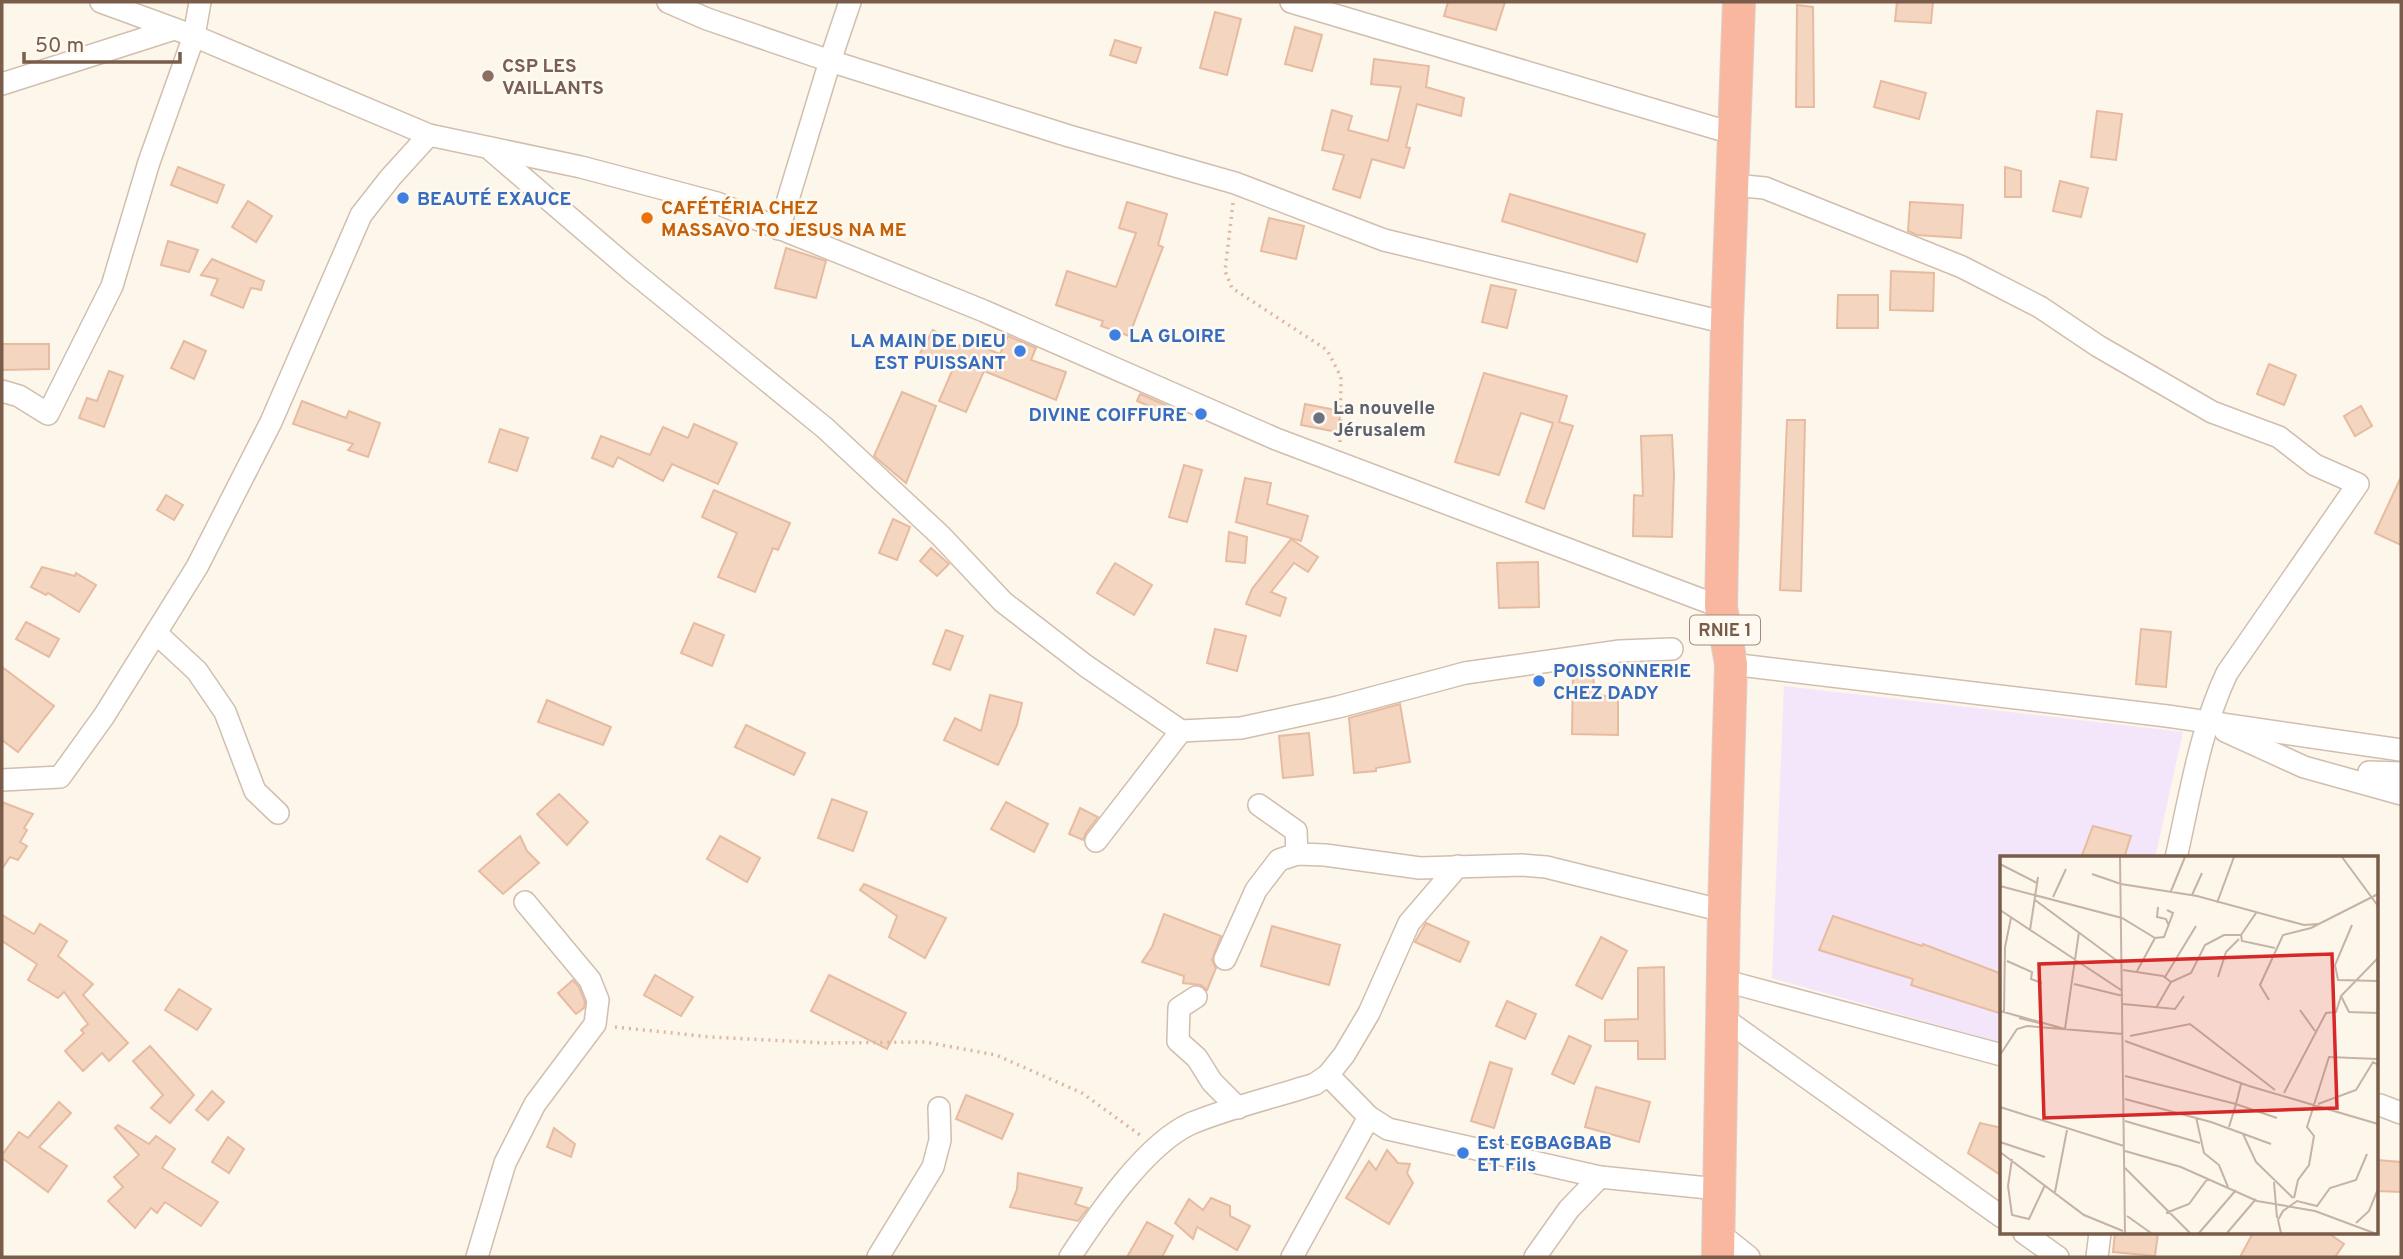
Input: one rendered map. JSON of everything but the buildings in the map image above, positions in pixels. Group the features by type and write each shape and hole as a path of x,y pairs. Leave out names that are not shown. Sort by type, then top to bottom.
{"highway":[{"name":"RNIE 1","path":"1719,1245 1722,980 1731,664 1721,607 1727,323 1739,2"}],"street":[{"path":"101,2 184,33 429,135 581,167 717,203 984,311 1276,439 1721,607"},
{"path":"2,391 19,396 48,414 112,286 184,33 200,2"},
{"path":"668,2 707,19 830,61 1069,136 1235,183 1384,240 1727,323"},
{"path":"779,229 850,2"},
{"path":"1292,2 1735,134"},
{"path":"2,85 184,33"},
{"path":"2,780 60,777 104,716 197,567 271,422 361,215 429,135"},
{"path":"490,149 632,271 825,428 941,536 1003,602 1086,666 1181,731 1241,728 1338,707 1465,673 1620,651 1672,649"},
{"path":"1733,185 1765,188 1962,267 2040,307 2098,346 2212,412 2279,437 2315,465 2358,484 2227,673 2208,722 2176,856"},
{"path":"156,633 197,671 225,712 255,791 278,813"},
{"path":"1731,664 2208,722 2401,750"},
{"path":"2208,722 2304,767 2401,794"},
{"path":"1096,841 1181,731"},
{"path":"2369,772 2401,773"},
{"path":"1259,805 1296,831 1297,854"},
{"path":"1225,959 1256,890 1279,860 1297,854 1325,855 1420,868 1546,867 1724,911"},
{"path":"1070,1257 1093,1221 1155,1147 1190,1124 1315,1084 1328,1075 1344,1055 1369,1013 1409,923 1458,866"},
{"path":"477,1257 505,1163 535,1104 595,1024 598,1000 590,980 525,902"},
{"path":"1722,980 2000,1054"},
{"path":"1196,997 1179,1008 1178,1041 1238,1108"},
{"path":"1722,1017 2000,1216"},
{"path":"1328,1075 1369,1117 1388,1129 1600,1177 1718,1189"},
{"path":"2380,1105 2401,1113"},
{"path":"878,1257 933,1167 940,1140 939,1108"},
{"path":"1292,1257 1369,1117"},
{"path":"1535,1257 1569,1209 1600,1177"},
{"path":"2025,1234 2058,1257"},
{"path":"2097,1257 2100,1234"},
{"path":"1719,1245 1749,1257"}],"path":[{"path":"1235,183 1225,271 1232,288 1243,298 1327,350 1341,377 1340,463"},
{"path":"595,1024 723,1038 825,1043 925,1042 996,1055 1082,1093 1155,1147"}],"shaded area":[{"path":"1784,686 2183,732 2155,856 2000,856 2000,1042 1772,978"}],"place":[{"name":"CSP LES VAILLANTS","path":"488,76"},
{"name":"BEAUTÉ EXAUCE","path":"403,198"},
{"name":"CAFÉTÉRIA CHEZ MASSAVO TO JESUS NA ME","path":"647,218"},
{"name":"LA GLOIRE","path":"1115,335"},
{"name":"LA MAIN DE DIEU EST PUISSANT","path":"1020,351"},
{"name":"DIVINE COIFFURE","path":"1201,414"},
{"name":"La nouvelle Jérusalem","path":"1319,418"},
{"name":"POISSONNERIE CHEZ DADY","path":"1539,681"},
{"name":"Est EGBAGBAB ET Fils","path":"1463,1153"}]}
